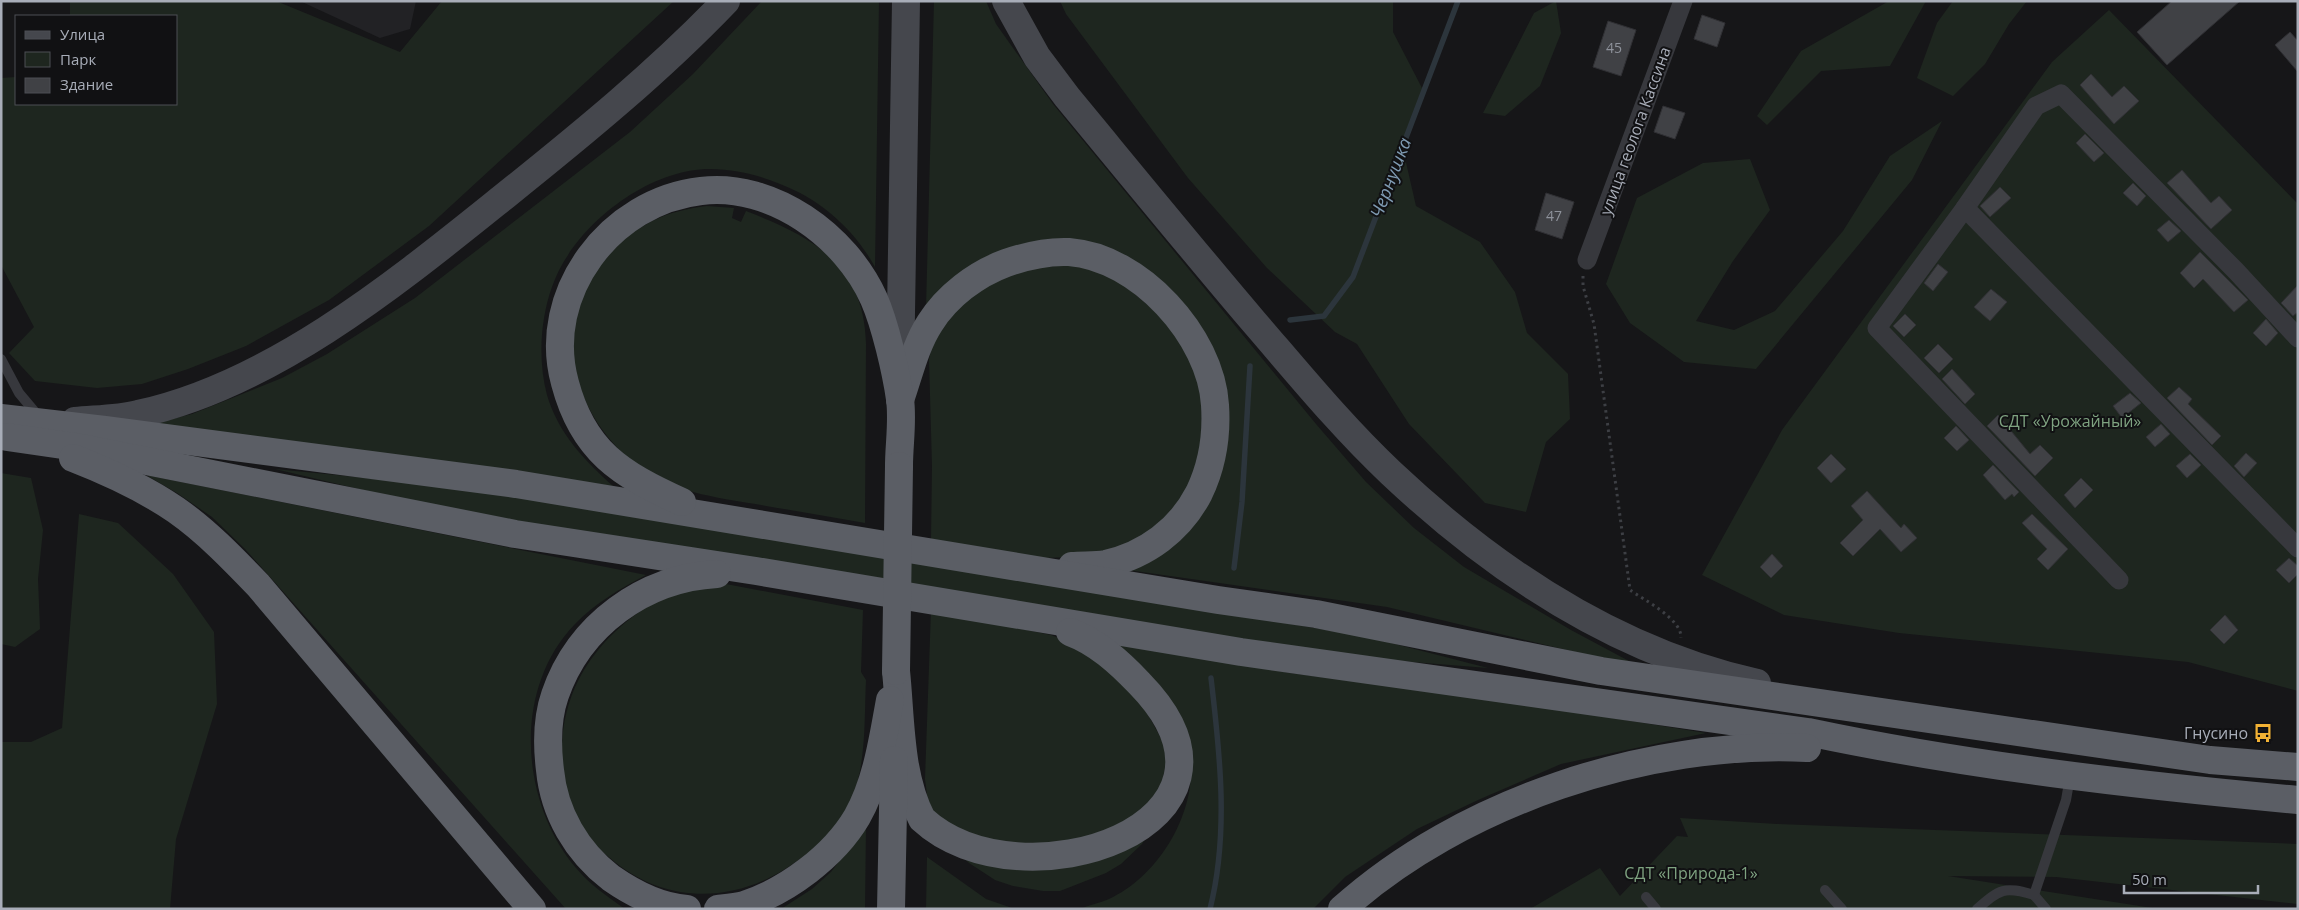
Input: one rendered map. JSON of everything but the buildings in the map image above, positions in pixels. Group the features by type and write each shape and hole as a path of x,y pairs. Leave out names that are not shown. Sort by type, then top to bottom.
{"highway":[{"path":"750,524 685,503 637,481 612,464 591,441 577,418 560,365 560,328 568,295 583,266 606,237 632,216 653,204 679,194 703,190 751,195 798,213 820,228 845,253 866,283 882,320 900,400 892,909"},
{"path":"900,400 919,345 930,323 945,304 962,288 992,268 1030,255 1068,252 1096,257 1126,272 1148,287 1170,308 1195,345 1208,371 1215,404 1215,441 1206,480 1190,510 1168,535 1130,557 1104,564 1023,568"},
{"path":"3,430 43,422 516,484 750,524 1218,600 1316,614 1601,671 2210,760 2298,767"},
{"path":"3,430 76,447 515,534 756,571 1030,618 1241,652 1808,732 1896,751 2213,792 2298,800"},
{"path":"3,430 126,480 176,510 214,540 258,585 532,909"},
{"path":"687,909 652,901 628,890 599,869 582,850 567,827 555,801 548,754 549,724 554,696 579,647 596,627 618,608 644,593 696,575 756,571"},
{"path":"1030,618 1079,635 1111,656 1146,690 1169,725 1175,743 1178,763 1176,798 1160,836 1150,848"},
{"path":"896,671 906,766 912,795 922,819 938,845 964,872"},
{"path":"718,909 742,905 765,897 788,885 819,861 857,817 880,756 896,671"},
{"path":"1342,909 1391,871 1432,844 1477,820 1531,795 1620,767 1725,749 1772,746 1896,751"}],"main road":[{"path":"43,422 137,414 178,402 238,378 297,347 382,291 568,145 644,81 726,1"},
{"path":"900,400 906,1"},
{"path":"1006,1 1037,57 1067,97 1267,336 1390,472 1469,541 1510,570 1591,621 1635,643 1679,661 1734,678 1898,715"}],"street":[{"name":"улица геолога Кассина","path":"1587,260 1683,1"},
{"path":"2119,580 1877,328 1965,208 2036,106 2061,94 2236,271 2298,338"},
{"path":"1965,208 2298,548"}],"lane":[{"path":"1,358 19,394 43,422"},
{"path":"2034,895 2066,800 2070,774"},
{"path":"1977,909 1998,891 2013,888 2034,895 2046,909"},
{"path":"1825,890 1842,909"},
{"path":"1646,897 1656,909"}],"path":[{"path":"1587,260 1583,286 1594,324 1630,590 1672,619 1681,634 1679,661"}],"shaded area":[{"path":"300,1 416,1 410,29 380,38"}],"green space":[{"path":"70,1 276,1 400,52 442,1 674,1 429,226 329,300 246,346 188,369 142,384 97,388 35,381 9,353 34,327 1,265 1,78 15,77 15,105 178,105 178,15 70,15"},
{"path":"762,1 879,1 875,267 857,240 835,217 822,207 795,190 755,175 710,169 686,172 661,179 637,191 614,206 576,244 562,265 548,300 543,327 541,355 547,395 558,422 565,434 592,467 613,486 143,426 192,414 282,378 327,354 415,298 630,132 693,74"},
{"path":"934,1 986,1 996,24 1053,104 1316,424 1366,482 1414,528 1464,567 1571,630 1642,668 1387,607 1121,569 1212,489 1195,320 1051,244 926,309"},
{"path":"1060,1 1393,1 1393,32 1423,90 1402,145 1416,206 1480,242 1515,292 1527,333 1568,374 1570,419 1546,442 1526,512 1485,503 1409,424 1357,344 1335,332 1267,268 1188,178 1066,14"},
{"path":"1556,1 1561,33 1540,86 1505,116 1483,113 1534,13"},
{"path":"1889,1 1926,1 1890,66 1821,71 1767,125 1757,116 1801,51"},
{"path":"1953,1 2027,1 2009,24 1985,64 1953,96 1917,78 1937,23"},
{"name":"СДТ «Урожайный»","path":"2109,10 2298,204 2298,691 2188,662 1899,633 1784,615 1702,575 1782,430 2052,62"},
{"path":"1942,121 1912,180 1756,369 1684,362 1630,323 1606,284 1637,198 1703,163 1750,159 1770,210 1733,261 1696,321 1734,330 1775,311 1843,231 1890,156"},
{"path":"707,206 734,208 732,218 741,222 746,211 813,243 830,257 845,274 856,293 863,316 866,344 865,523 717,497 672,485 646,472 619,449 607,436 589,408 576,376 571,345 575,318 589,278 626,238 650,222 691,208"},
{"path":"1071,265 1086,267 1117,279 1169,323 1201,376 1206,423 1193,480 1175,512 1139,540 1100,554 1043,558 931,539 932,466 929,360 933,339 959,301 1022,268"},
{"path":"275,469 448,486 766,536 1368,637 1488,668 1374,659 1234,642 434,507"},
{"path":"1,473 31,478 43,530 38,579 40,629 15,647 1,644"},
{"path":"146,475 646,575 599,603 575,624 555,650 541,680 533,712 531,746 534,779 543,811 557,841 587,880 625,909 566,909 245,549 212,517"},
{"path":"79,514 118,523 173,574 214,632 217,704 176,839 170,909 1,909 1,742 31,742 62,728"},
{"path":"726,584 863,610 861,672 866,680 864,744 859,776 849,805 837,825 821,841 785,869 764,880 743,888 721,893 699,894 656,886 616,863 591,841 574,810 567,788 563,765 562,741 565,718 572,695 582,674 595,654 614,632 653,603 681,589 699,585"},
{"path":"931,610 1051,635 1074,644 1134,689 1169,753 1150,831 1142,844 1121,864 1106,873 1060,891 1043,891 1013,886 995,880 969,863 956,851 928,802 925,779"},
{"path":"1102,639 1290,673 1507,701 1706,733 1561,764 1478,800 1417,829 1345,877 1313,909 1080,909 1109,899 1129,887 1147,871 1163,852 1176,831 1185,808 1190,784 1191,760 1185,734"},
{"name":"СДТ «Природа-1»","path":"1680,818 1777,824 2298,844 2298,904 2056,877 1948,876 2159,909 1530,909 1600,868 1620,896 1677,836 1688,837"},
{"path":"866,826 865,909 781,909 812,889 831,872"},
{"path":"927,857 986,899 1015,909 926,909"}],"waterway":[{"name":"Чернушка","path":"1290,320 1324,316 1353,277 1458,1"},
{"path":"1234,568 1242,502 1250,366"},
{"path":"1210,909 1216,881 1221,823 1220,765 1211,678"}],"place":[{"name":"Гнусино","path":"2263,733"}]}
